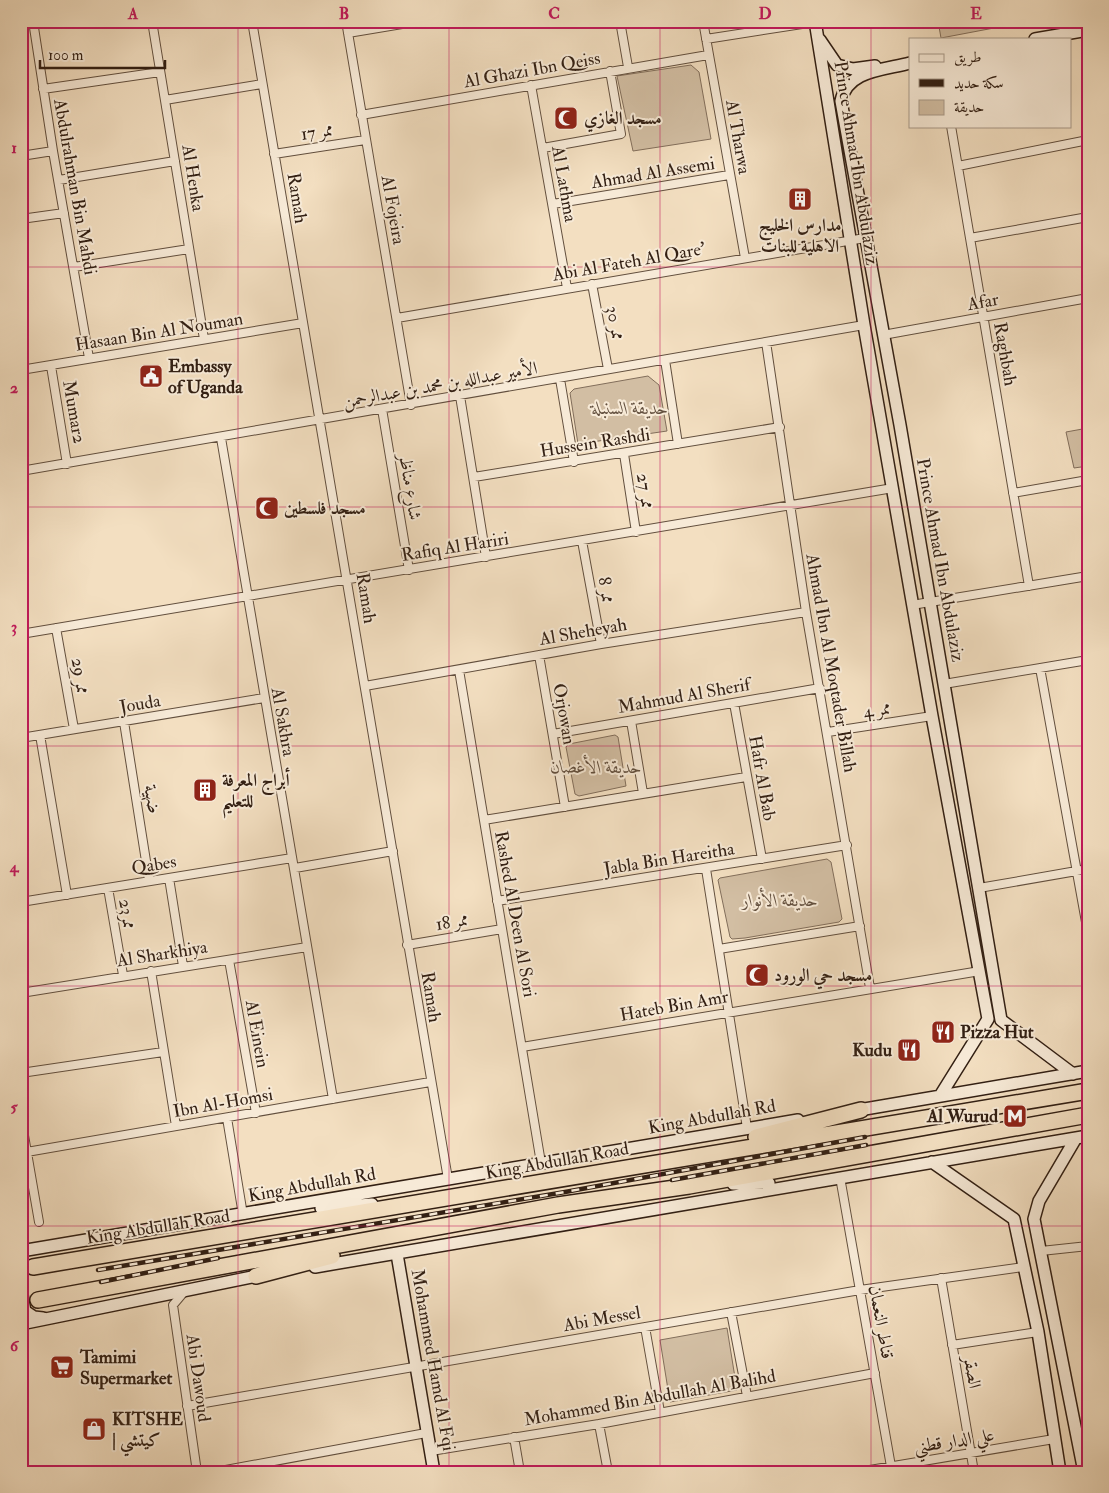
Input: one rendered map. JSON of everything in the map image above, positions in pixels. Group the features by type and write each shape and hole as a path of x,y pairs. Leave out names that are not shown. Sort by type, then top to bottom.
{"highway":[{"name":"King Abdullah Road","path":"27,1262 426,1202 1088,1091"},
{"path":"677,1160 711,1146 772,1134 861,1110"},
{"path":"38,1300 558,1205 689,1186 1088,1115"},
{"path":"256,1276 436,1228"}],"street":[{"name":"Abdulrahman Bin Mahdi","path":"33,21 53,151 89,358"},
{"name":"Al Henka","path":"152,21 204,339"},
{"name":"Ramah","path":"252,21 302,323 348,580 430,1082 448,1179"},
{"name":"Al Fojeira","path":"346,21 411,405"},
{"path":"348,33 420,21"},
{"path":"620,21 628,67"},
{"name":"Al Tharwa","path":"703,21 745,258"},
{"path":"706,39 815,22"},
{"name":"Prince Ahmad Ibn Abdulaziz","path":"815,22 912,605 988,1018 940,1096"},
{"path":"1041,38 1088,30"},
{"path":"818,36 833,60 842,67 853,69 909,62"},
{"name":"Al Ghazi Ibn Qeiss","path":"361,115 628,67 708,55"},
{"name":"Prince Ahmad Ibn Abdulaziz","path":"909,62 856,77 848,84 843,92 841,101 930,602 1001,1020 1073,1074"},
{"path":"543,148 621,134 610,71"},
{"path":"43,89 160,72"},
{"path":"165,100 262,84"},
{"name":"Al Lathma","path":"531,85 568,288"},
{"name":"Raghbah","path":"951,128 1029,586"},
{"name":"ممر 17","path":"274,154 365,140"},
{"path":"958,166 1088,140"},
{"path":"21,156 53,151"},
{"path":"59,180 175,162"},
{"name":"Ahmad Al Assemi","path":"553,204 729,175"},
{"path":"21,219 64,213"},
{"path":"970,238 1088,216"},
{"name":"Abi Al Fateh Al Qare'","path":"397,318 865,238"},
{"path":"74,267 189,249"},
{"name":"ممر 30","path":"592,284 608,368"},
{"name":"Afar","path":"883,335 1088,298"},
{"name":"Hasaan Bin Al Nouman","path":"21,370 302,323"},
{"name":"الأمير عبدالله بن محمد بن عبدالرحمن","path":"21,472 560,379 608,368 665,360 864,325"},
{"name":"Ahmad Ibn Al Moqtader Billah","path":"766,342 806,612 828,732 870,988"},
{"path":"665,360 678,444"},
{"name":"Mumar2","path":"50,366 67,464"},
{"path":"560,379 574,462"},
{"path":"460,396 486,557"},
{"name":"شارع مناظر","path":"382,409 409,570"},
{"name":"Hussein Rashdi","path":"474,477 780,427"},
{"name":"Al Sakhra","path":"221,438 333,1098"},
{"name":"ممر 27","path":"624,454 636,532"},
{"path":"1013,493 1088,480"},
{"name":"Rafiq Al Hariri","path":"21,634 893,488"},
{"path":"900,527 916,524"},
{"name":"ممر 8","path":"582,541 600,644"},
{"path":"912,605 1088,576"},
{"name":"Al Sheheyah","path":"365,686 600,644 806,612"},
{"name":"ممر 29","path":"56,628 74,729"},
{"name":"Orjowan","path":"539,655 565,807"},
{"path":"944,684 1088,660"},
{"path":"1040,668 1088,933"},
{"name":"Rashed Al Deen Al Sori","path":"459,670 542,1164"},
{"name":"Mahmud Al Sherif","path":"553,734 820,688"},
{"name":"Jouda","path":"21,738 264,698"},
{"name":"Hafr Al Bab","path":"734,703 762,860"},
{"name":"ممر 4","path":"828,732 932,716"},
{"path":"631,720 643,793"},
{"name":"ضهية","path":"124,722 150,880"},
{"path":"40,735 67,895"},
{"path":"484,820 746,777"},
{"name":"Jabla Bin Hareitha","path":"497,901 847,845"},
{"path":"295,868 393,851"},
{"name":"Qabes","path":"21,902 292,858"},
{"path":"706,869 747,1128"},
{"path":"979,888 1088,869"},
{"path":"169,878 183,966"},
{"name":"ممر23","path":"108,888 122,975"},
{"path":"718,949 860,926"},
{"name":"ممر 18","path":"407,945 502,929"},
{"name":"Al Sharkhiya","path":"21,993 122,975 306,947"},
{"name":"Al Einein","path":"229,960 256,1113"},
{"path":"151,971 176,1126"},
{"name":"Hateb Bin Amr","path":"522,1047 980,971"},
{"path":"21,1074 163,1052"},
{"name":"King Abdullah Rd","path":"46,1246 246,1215 1088,1071"},
{"name":"Ibn Al-Homsi","path":"24,1153 430,1082"},
{"path":"21,1118 24,1153 39,1222"},
{"path":"227,1118 246,1215 426,1202"},
{"path":"21,1324 256,1276 397,1254 1082,1137"},
{"path":"1082,1137 1039,1202 1034,1219 1042,1251 1084,1472"},
{"path":"932,1162 1014,1219 1038,1332 1060,1472"},
{"name":"قناطر النعمان","path":"840,1177 891,1469"},
{"path":"689,1186 816,1181"},
{"path":"27,1262 23,1254 46,1246"},
{"path":"21,1250 46,1246"},
{"path":"1042,1251 1088,1246"},
{"name":"Mohammed Hamd Al Fqi","path":"397,1254 434,1472"},
{"name":"Abi Messel","path":"188,1406 860,1290 1023,1267"},
{"name":"الصقر","path":"941,1278 974,1472"},
{"path":"21,1290 25,1311 34,1317 42,1318 89,1311"},
{"name":"Abi Dawoud","path":"184,1292 173,1306 197,1472"},
{"path":"21,1329 89,1311"},
{"path":"731,1312 747,1396"},
{"path":"645,1327 660,1412"},
{"path":"952,1345 1038,1332"},
{"name":"Mohammed Bin Abdullah Al Balihd","path":"430,1452 599,1424 874,1373"},
{"path":"599,1424 608,1472"},
{"path":"215,1472 426,1433"},
{"path":"514,1437 520,1472"},
{"name":"علي الدار قطني","path":"858,1472 891,1469 1054,1439"}],"green space":[{"path":"938,21 1031,21 941,38"},
{"path":"691,65 699,72 711,139 633,151 617,76"},
{"name":"حديقة السنبلة","path":"648,376 659,385 667,431 578,444 570,393 574,389"},
{"path":"1088,428 1088,466 1074,468 1066,432"},
{"name":"حديقة الأغصان","path":"615,735 618,737 626,786 579,796 575,794 566,747 569,744"},
{"name":"حديقة الأنوار","path":"827,859 831,862 842,919 839,922 745,938 732,939 730,937 718,880 720,878"},
{"path":"727,1328 737,1390 670,1402 660,1340"}],"tunnel":[{"path":"21,1269 33,1267"}],"railway":[{"path":"98,1270 565,1192 865,1137"},
{"path":"672,1180 866,1145"},
{"path":"101,1282 218,1258"}],"place":[{"name":"مسجد الغازي","path":"566,118"},
{"name":"مدارس الخليج الاهلية للبنات","path":"800,199"},
{"name":"Embassy of Uganda","path":"151,376"},
{"name":"مسجد فلسطين","path":"267,508"},
{"name":"أبراج المعرفة للتعليم","path":"205,790"},
{"name":"مسجد حي الورود","path":"757,975"},
{"name":"Pizza Hut","path":"943,1032"},
{"name":"Kudu","path":"909,1050"},
{"name":"Al Wurud","path":"1015,1116"},
{"name":"Tamimi Supermarket","path":"62,1367"},
{"name":"KITSHE | كيتشي","path":"94,1429"}]}
